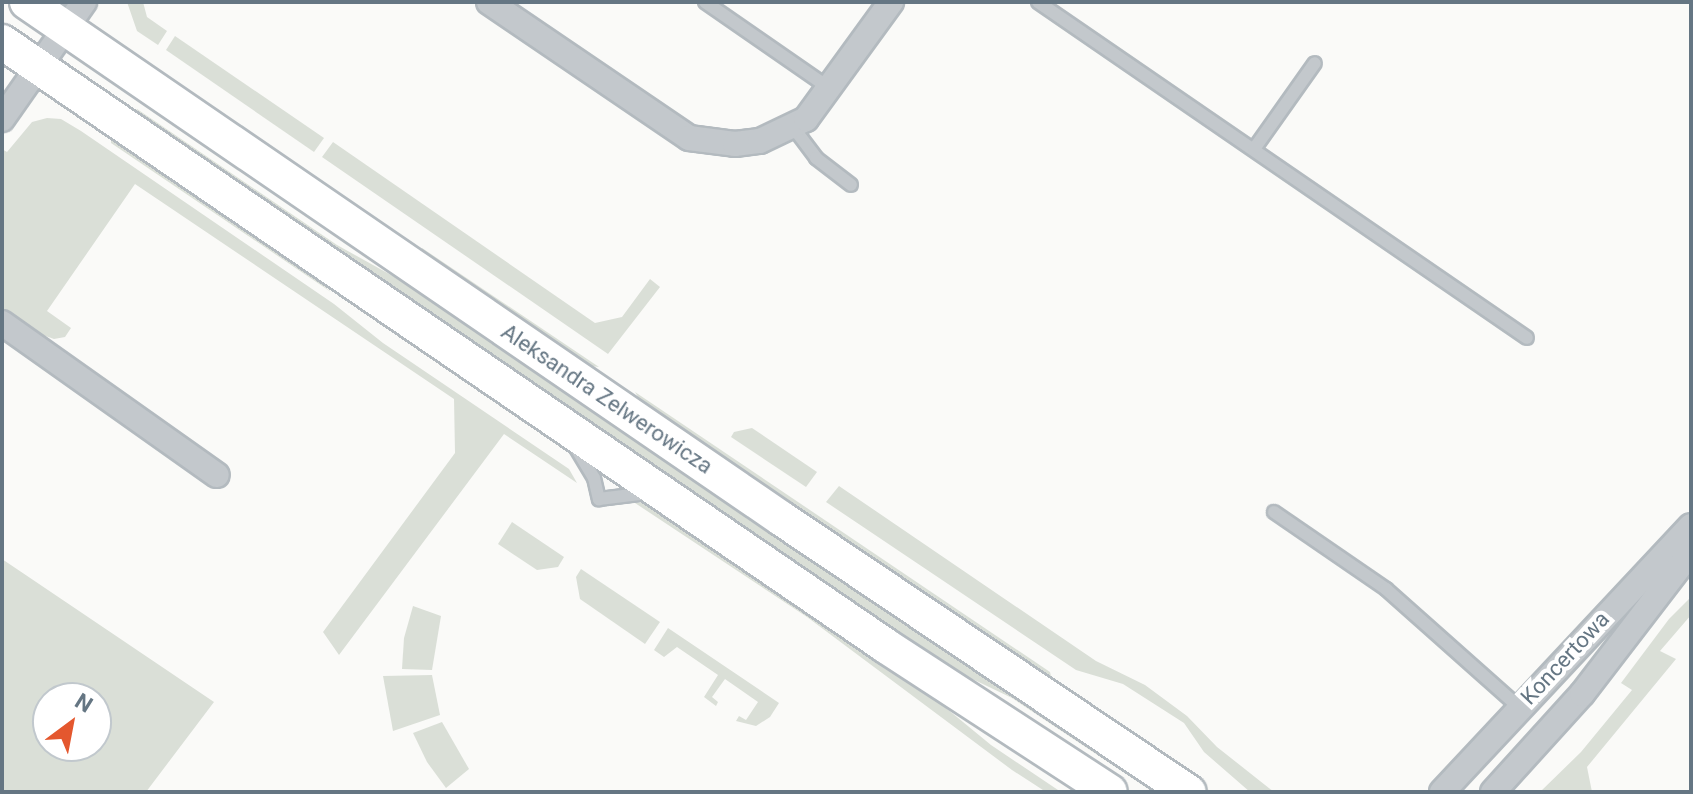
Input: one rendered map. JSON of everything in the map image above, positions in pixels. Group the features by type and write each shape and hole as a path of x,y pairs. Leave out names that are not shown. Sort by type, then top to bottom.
{"street":[{"name":"Aleksandra Zelwerowicza","path":"27,2 75,15 782,519 1189,792"},
{"path":"489,2 689,138 735,144 760,141 799,123 829,88 891,2"},
{"path":"2,119 75,15"},
{"name":"Aleksandra Zelwerowicza","path":"2,42 886,646 1110,792"},
{"path":"2,323 217,475"},
{"name":"Koncertowa","path":"1442,792 1691,526"},
{"name":"Koncertowa","path":"1493,792 1582,694 1691,552"}],"lane":[{"path":"705,2 829,88"},
{"path":"1038,2 1527,338"},
{"path":"1254,149 1315,63"},
{"path":"799,123 816,158 851,185"},
{"path":"1274,512 1386,589 1519,707"}],"shaded area":[{"path":"127,2 143,2 147,17 167,31 158,45 137,31"},
{"path":"175,36 324,138 314,152 166,50"},
{"path":"137,109 337,245 427,295 1167,792 1153,792 1012,698 939,663 133,114"},
{"path":"47,118 61,119 81,131 334,304 383,343 569,469 577,483 504,434 339,655 323,632 455,453 454,399 135,184 47,311 71,328 65,337 54,339 40,334 2,312 2,149 7,152 32,122"},
{"path":"111,134 285,252 331,292 111,143"},
{"path":"333,142 595,323 622,317 650,279 660,287 608,354 322,157"},
{"path":"422,248 599,367 583,365 422,255"},
{"path":"635,392 1050,672 1051,676 1048,679 645,408"},
{"path":"752,428 817,472 806,487 731,437 734,432"},
{"path":"839,486 1096,661 1145,685 1187,716 1217,747 1274,792 1250,792 1204,752 1184,723 1123,684 1076,670 826,502"},
{"path":"635,503 657,506 907,676 991,745 1061,792 1046,792 1012,770 807,617"},
{"path":"512,522 564,557 558,567 537,570 498,544"},
{"path":"2,559 214,702 146,792 2,792"},
{"path":"581,569 660,622 645,644 580,599 576,577"},
{"path":"1691,597 1691,615 1660,651 1676,659 1587,767 1592,792 1540,792 1581,752 1632,690 1621,683 1669,619"},
{"path":"413,606 441,616 432,670 402,669 404,638"},
{"path":"668,628 779,703 770,717 756,726 736,721 739,716 746,720 758,702 725,679 712,697 718,702 716,706 704,697 718,675 677,647 664,657 654,650"},
{"path":"432,675 440,715 393,731 383,676"},
{"path":"442,722 469,769 446,788 427,762 413,733"}]}
